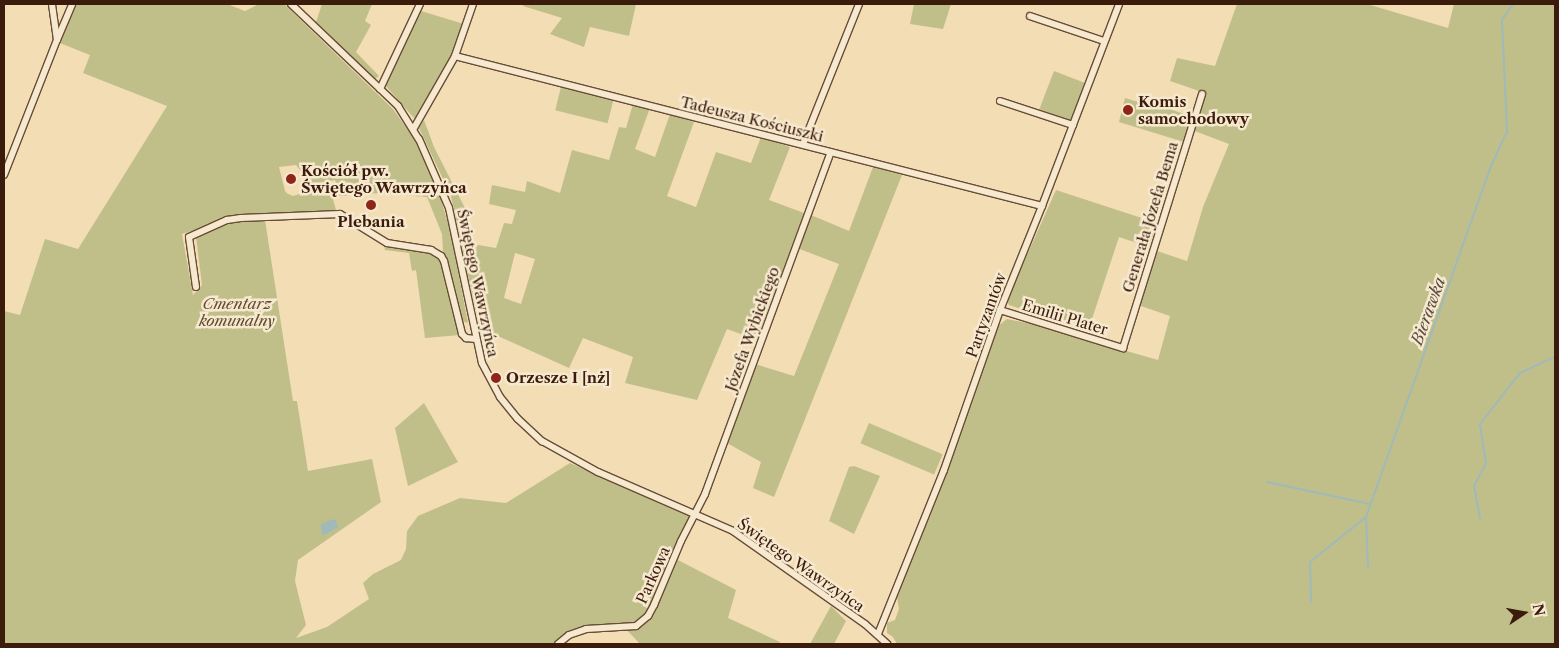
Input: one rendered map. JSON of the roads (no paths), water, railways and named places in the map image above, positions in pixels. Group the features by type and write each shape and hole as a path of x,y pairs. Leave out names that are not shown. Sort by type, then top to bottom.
{"street":[{"path":"52,4 57,40"},
{"path":"4,175 72,4"},
{"name":"Świętego Wawrzyńca","path":"291,4 398,106 414,128 431,161 449,208 482,363 491,383 508,408 528,430 551,446 598,472 732,531 878,634 887,644"},
{"path":"380,89 420,4"},
{"path":"414,128 455,56 473,4"},
{"path":"803,144 859,4"},
{"name":"Partyzantów","path":"878,634 944,470 1000,310 1042,206 1118,4"},
{"path":"1030,16 1104,41"},
{"name":"Tadeusza Kościuszki","path":"455,56 1042,206"},
{"name":"Generała Józefa Bema","path":"1122,348 1202,94"},
{"path":"1000,101 1073,125"},
{"name":"Józefa Wybickiego","path":"695,515 708,485 831,152"},
{"path":"196,287 189,236 227,220 340,214 387,242 431,250 441,256 444,261 462,334 466,338 476,339"},
{"name":"Emilii Plater","path":"1000,310 1122,348"},
{"name":"Parkowa","path":"560,643 586,629 630,628 641,623 654,605 695,515"}],"water":[{"path":"334,519 338,527 325,535 322,534 321,524"}],"waterway":[{"name":"Bierawka","path":"1311,602 1310,562 1366,517 1491,166 1507,131 1502,20 1513,4"},
{"path":"1480,519 1474,486 1486,463 1480,424 1520,373 1555,357"},
{"path":"1267,482 1370,504"},
{"path":"1366,517 1368,568"}],"place":[{"name":"Komis samochodowy","path":"1128,110"},
{"name":"Kościół pw. Świętego Wawrzyńca","path":"291,179"},
{"name":"Plebania","path":"371,205"},
{"name":"Orzesze I [nż]","path":"496,378"}],"park label":[{"name":"Cmentarz komunalny","path":"237,312"}]}
